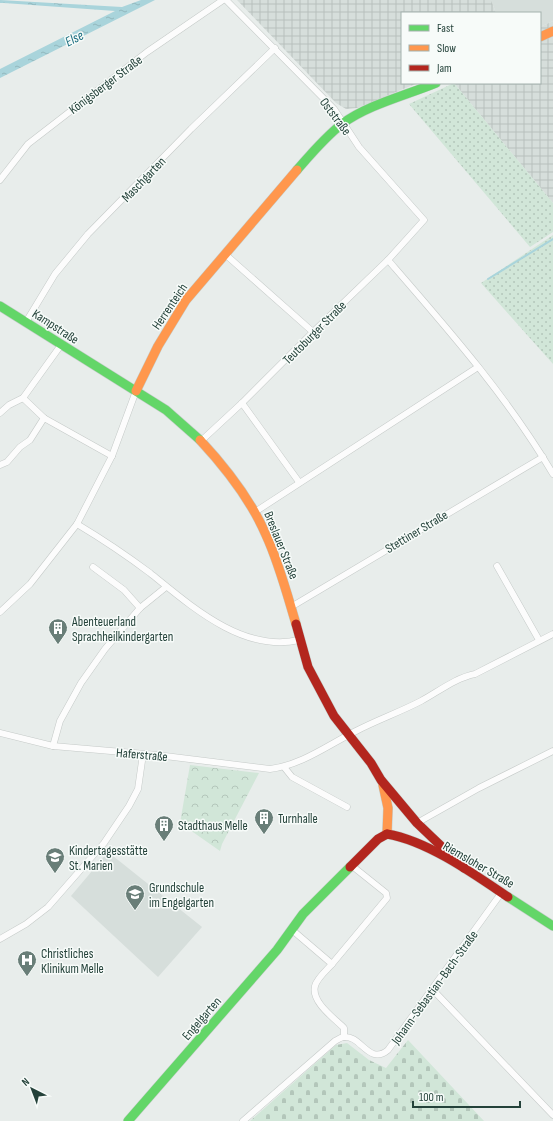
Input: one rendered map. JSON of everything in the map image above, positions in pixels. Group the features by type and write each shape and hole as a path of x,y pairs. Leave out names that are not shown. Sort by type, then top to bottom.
{"street":[{"name":"Königsberger Straße","path":"0,180 28,144 34,139 147,52 223,0"},
{"name":"Oststraße","path":"226,0 334,109 359,147 424,220"},
{"path":"541,37 553,31"},
{"name":"Maschgarten","path":"26,322 55,274 88,234 196,124 275,48"},
{"name":"Herrenteich","path":"2,611 30,584 77,524 112,456 136,391 158,346 186,300 322,141 343,123 366,111 434,84"},
{"name":"Teutoburger Straße","path":"201,441 242,403 388,260 424,220"},
{"path":"226,255 313,332"},
{"path":"388,260 478,367 543,456 553,474"},
{"name":"Kampstraße","path":"0,306 98,368"},
{"path":"0,413 9,405 23,398 61,345"},
{"path":"255,512 478,367"},
{"name":"Breslauer Straße","path":"98,368 166,410 201,441 235,480 255,512 271,546 291,607 299,640 316,682 334,716 371,763 386,792 388,808 387,834"},
{"path":"23,398 44,418 112,456"},
{"path":"242,403 299,482"},
{"path":"0,465 6,462 20,446 30,440 44,418"},
{"name":"Stettiner Straße","path":"291,607 543,456"},
{"path":"77,524 118,551 210,618 238,632 270,643 284,643 299,640"},
{"path":"497,566 539,640"},
{"path":"93,567 124,590 140,608"},
{"path":"53,746 60,721 81,683 105,649 140,608 166,587"},
{"path":"0,603 2,611"},
{"name":"Haferstraße","path":"0,733 53,746 140,755 157,755 270,769 284,767 308,757 349,734 411,706 462,678 475,674 553,634"},
{"path":"417,822 479,788 553,751"},
{"path":"0,938 26,924 48,907 104,843 129,806 138,789 142,761 140,755"},
{"path":"284,767 292,777 347,807"},
{"name":"Breslauer Straße","path":"381,780 417,822 464,868"},
{"name":"Engelgarten","path":"128,1121 278,950 291,929 303,914 378,839 387,834"},
{"name":"Riemsloher Straße","path":"387,834 404,837 464,868 553,926"},
{"path":"243,1121 335,1041 344,1037 344,1028 319,1002 315,994 315,985 387,898 386,893 351,865"},
{"name":"Johann-Sebastian-Bach-Straße","path":"344,1037 351,1038 376,1055 383,1055 433,990 502,892"},
{"path":"291,929 332,964"},
{"path":"433,990 553,1115"}],"shaded area":[{"path":"237,0 491,0 496,12 401,12 401,84 416,84 357,108 346,109 336,103"},
{"path":"491,0 553,0 553,21 541,27 541,12 496,12"},
{"path":"553,21 553,203 455,84 541,84 541,27"},
{"name":"Grundschule im Engelgarten","path":"108,852 202,927 158,977 71,896"}],"green space":[{"path":"455,84 553,203 553,232 530,247 409,104"},
{"path":"553,235 553,364 481,283"},
{"path":"190,765 259,773 222,844 220,851 180,823"},
{"path":"408,1040 484,1121 250,1121 336,1045 347,1043 369,1060 386,1068"}],"water":[{"name":"Else","path":"0,0 122,7 141,0 155,0 0,78 0,69 115,11 0,3"}],"waterway":[{"path":"488,279 553,239"}],"traffic: fast":[{"path":"297,170 330,134 352,117 375,106 433,84"},
{"path":"0,306 166,410 200,440"},
{"path":"128,1121 277,950 303,914 350,867"},
{"path":"508,897 553,926"}],"traffic: slow":[{"path":"541,37 553,31"},
{"path":"136,391 158,346 186,300 297,170"},
{"path":"200,440 237,485 260,522 279,568 296,624"},
{"path":"383,785 388,808 387,834"}],"traffic: jam":[{"path":"296,624 308,667 334,716 371,763 381,780 417,823 464,868"},
{"path":"387,834 403,838 434,851 466,869 508,897"},
{"path":"350,867 378,839 387,834"}],"place":[{"name":"Abenteuerland Sprachheilkindergarten","path":"58,645"},
{"name":"Turnhalle","path":"264,835"},
{"name":"Stadthaus Melle","path":"164,842"},
{"name":"Kindertagesstätte St. Marien","path":"55,874"},
{"name":"Grundschule im Engelgarten","path":"135,911"},
{"name":"Christliches Klinikum Melle","path":"27,977"}]}
